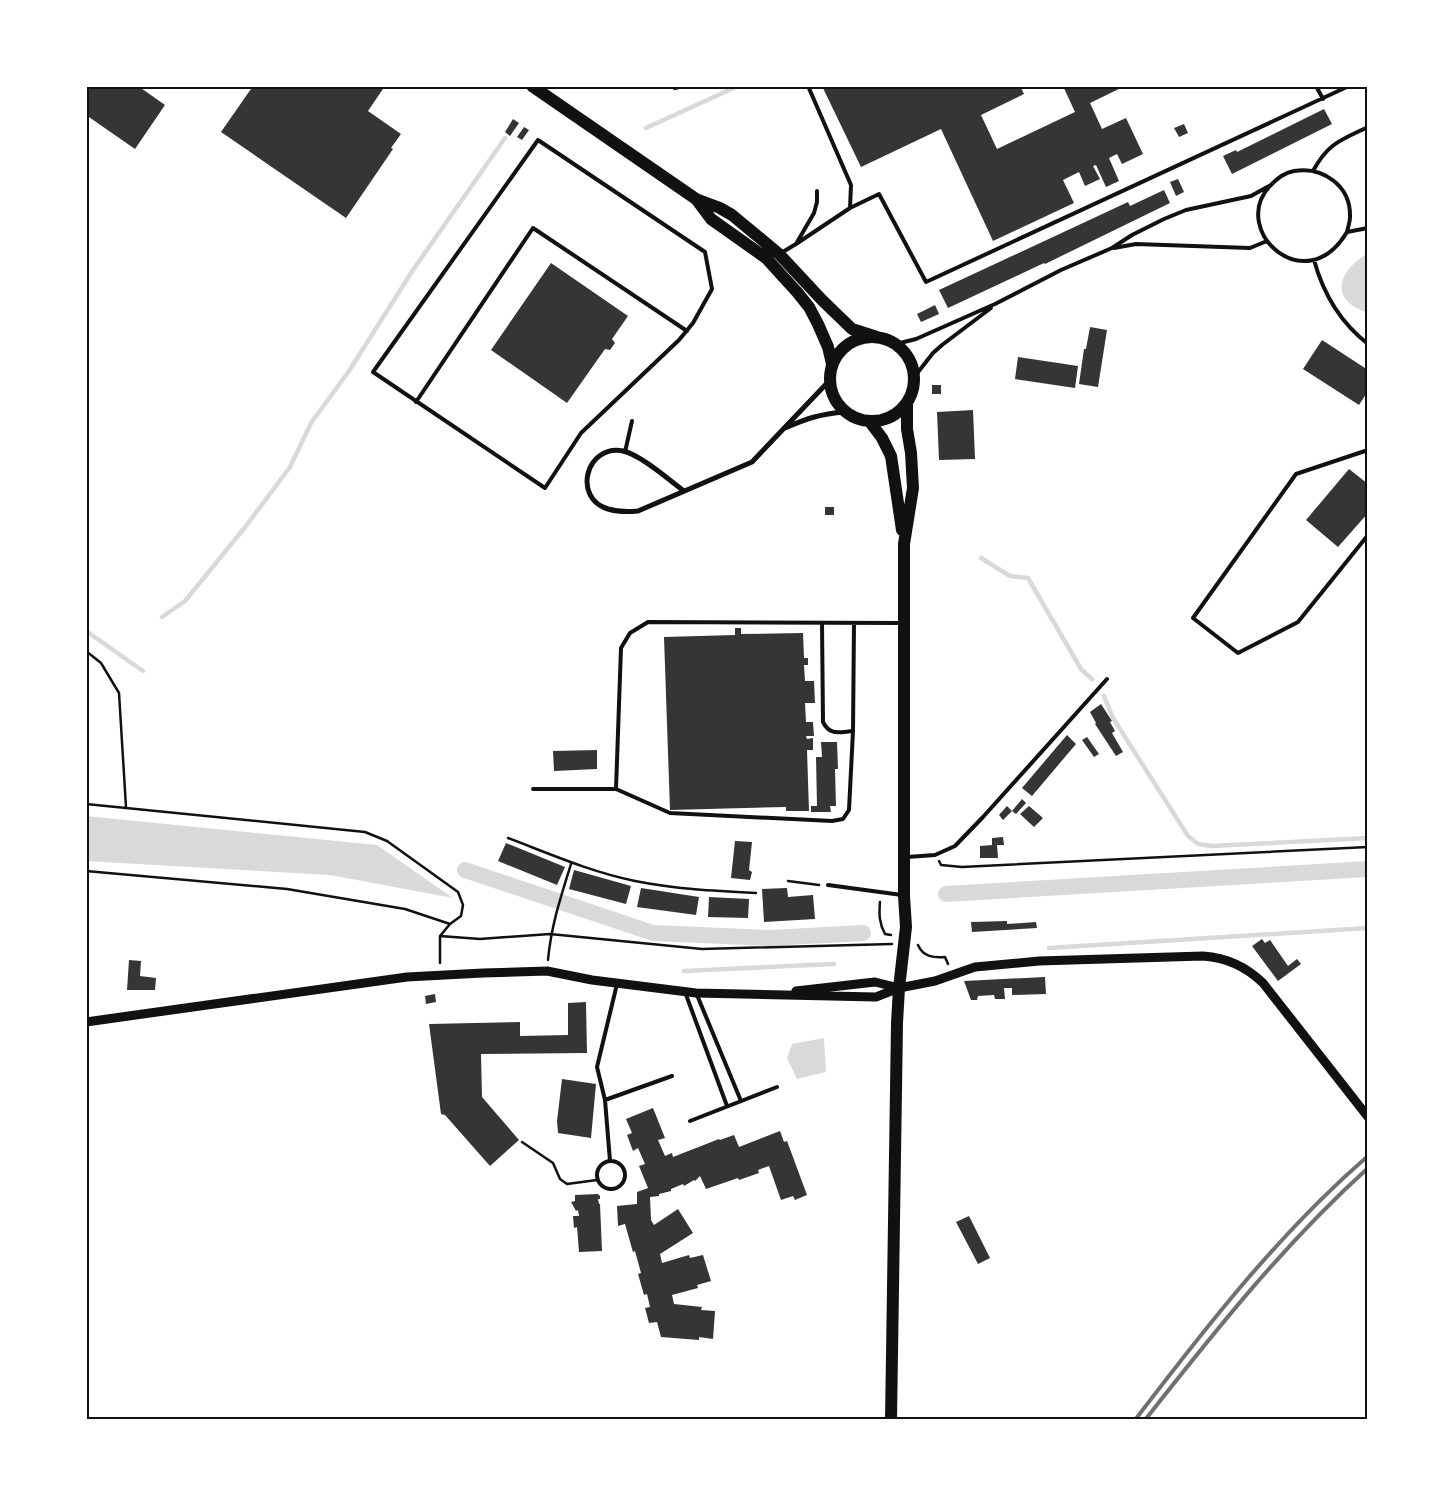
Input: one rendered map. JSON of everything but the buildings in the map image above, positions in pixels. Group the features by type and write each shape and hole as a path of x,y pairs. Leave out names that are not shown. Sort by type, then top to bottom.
{"main road":[{"path":"532,86 696,199 720,208 732,215 779,254 852,329 896,344 909,358 915,376 912,394 907,405 907,429 913,488 904,544"},
{"path":"696,199 711,219 766,258 809,308 828,347 832,364 830,380 832,392 837,403 845,412 861,420 870,422 881,421 892,417 907,405"},
{"path":"832,364 840,352 850,343 863,338 877,337"},
{"path":"870,422 892,456 904,544 904,896 906,927 899,988 891,1420"}],"street":[{"path":"684,491 637,457 625,452 615,451 604,453 595,460 590,467 586,486 596,503 606,509 624,512 638,511 752,462 830,380"},
{"path":"782,430 812,416 845,412"},
{"path":"86,1022 390,979 440,975 547,971 617,984 696,993 876,998 899,988 935,981 975,967 1039,961 1189,955 1226,959 1246,969 1263,983 1368,1117"},
{"path":"764,994 875,982 899,988"}],"lane":[{"path":"672,86 675,88 683,86"},
{"path":"808,86 851,185 850,208"},
{"path":"1316,86 1322,99"},
{"path":"779,254 850,208 879,194 926,282 1349,86"},
{"path":"1313,171 1321,156 1333,144 1368,127"},
{"path":"538,140 705,252 712,290 693,323 679,340 581,433 545,488 416,402 373,372 538,140"},
{"path":"1304,169 1313,171 1319,171 1332,178 1342,189 1349,203 1350,218 1347,232 1340,245 1328,254 1314,260 1300,261 1285,257 1273,248 1263,236 1259,221 1259,206 1265,191 1275,179 1289,172 1304,169"},
{"path":"896,344 916,339 995,304 1061,270 1112,248 1132,235 1164,219 1186,210 1251,196 1269,186"},
{"path":"796,244 814,213 817,191"},
{"path":"416,402 533,228 687,331"},
{"path":"1347,232 1368,228"},
{"path":"1112,248 1136,244 1250,248 1267,241"},
{"path":"1314,260 1328,296 1349,326 1368,344"},
{"path":"915,376 942,345 995,304"},
{"path":"625,452 632,421"},
{"path":"1368,450 1296,474 1194,618 1238,653 1298,622 1368,535"},
{"path":"616,789 621,648 630,633 648,622 904,623"},
{"path":"822,623 823,722 826,729 832,732 853,731"},
{"path":"533,789 616,789 670,813 832,821 843,819 849,810 853,731 854,623"},
{"path":"904,858 935,855 955,846 978,823 1107,679"},
{"path":"828,886 904,896"},
{"path":"610,1161 605,1100 597,1067 617,984"},
{"path":"685,992 727,1106"},
{"path":"696,993 742,1101"},
{"path":"605,1100 672,1076"},
{"path":"690,1121 777,1087"},
{"path":"610,1161 619,1164 624,1171 625,1176 621,1185 617,1188 607,1189 597,1180 596,1175 600,1166 610,1161"}],"path":[{"path":"86,650 101,663 119,693 126,807"},
{"path":"86,804 365,832 387,841 458,892 463,905 461,916 450,924 440,936 440,975"},
{"path":"508,838 571,863 634,881 704,891 756,893"},
{"path":"935,855 941,864 962,867 1368,847"},
{"path":"547,971 550,934 571,863"},
{"path":"86,871 287,889 405,909 450,924"},
{"path":"788,881 828,886"},
{"path":"440,936 480,939 550,934 702,949 904,944"},
{"path":"522,1142 553,1163 560,1179 567,1184 597,1180"}],"shaded area":[{"path":"1368,253 1368,313 1353,306 1346,299 1342,292 1342,284 1348,270"},
{"path":"86,816 377,845 453,898 330,875 86,861"},
{"path":"824,1038 826,1072 797,1079 787,1058 792,1044"}],"waterway":[{"path":"646,128 738,86"},
{"path":"162,617 185,601 246,526 290,467 311,423 349,371 413,270 505,138"},
{"path":"981,558 1010,576 1028,578 1081,669 1092,679"},
{"path":"86,631 143,671"},
{"path":"1104,696 1113,718 1188,836 1198,844 1212,846 1368,838"},
{"path":"946,894 1368,869"},
{"path":"465,870 653,933 769,938 863,933"},
{"path":"1049,948 1368,928"},
{"path":"684,971 834,964"}],"railway":[{"path":"1135,1420 1216,1316 1274,1249 1335,1186 1368,1156"},
{"path":"1145,1420 1251,1289 1337,1197 1368,1168"}]}
